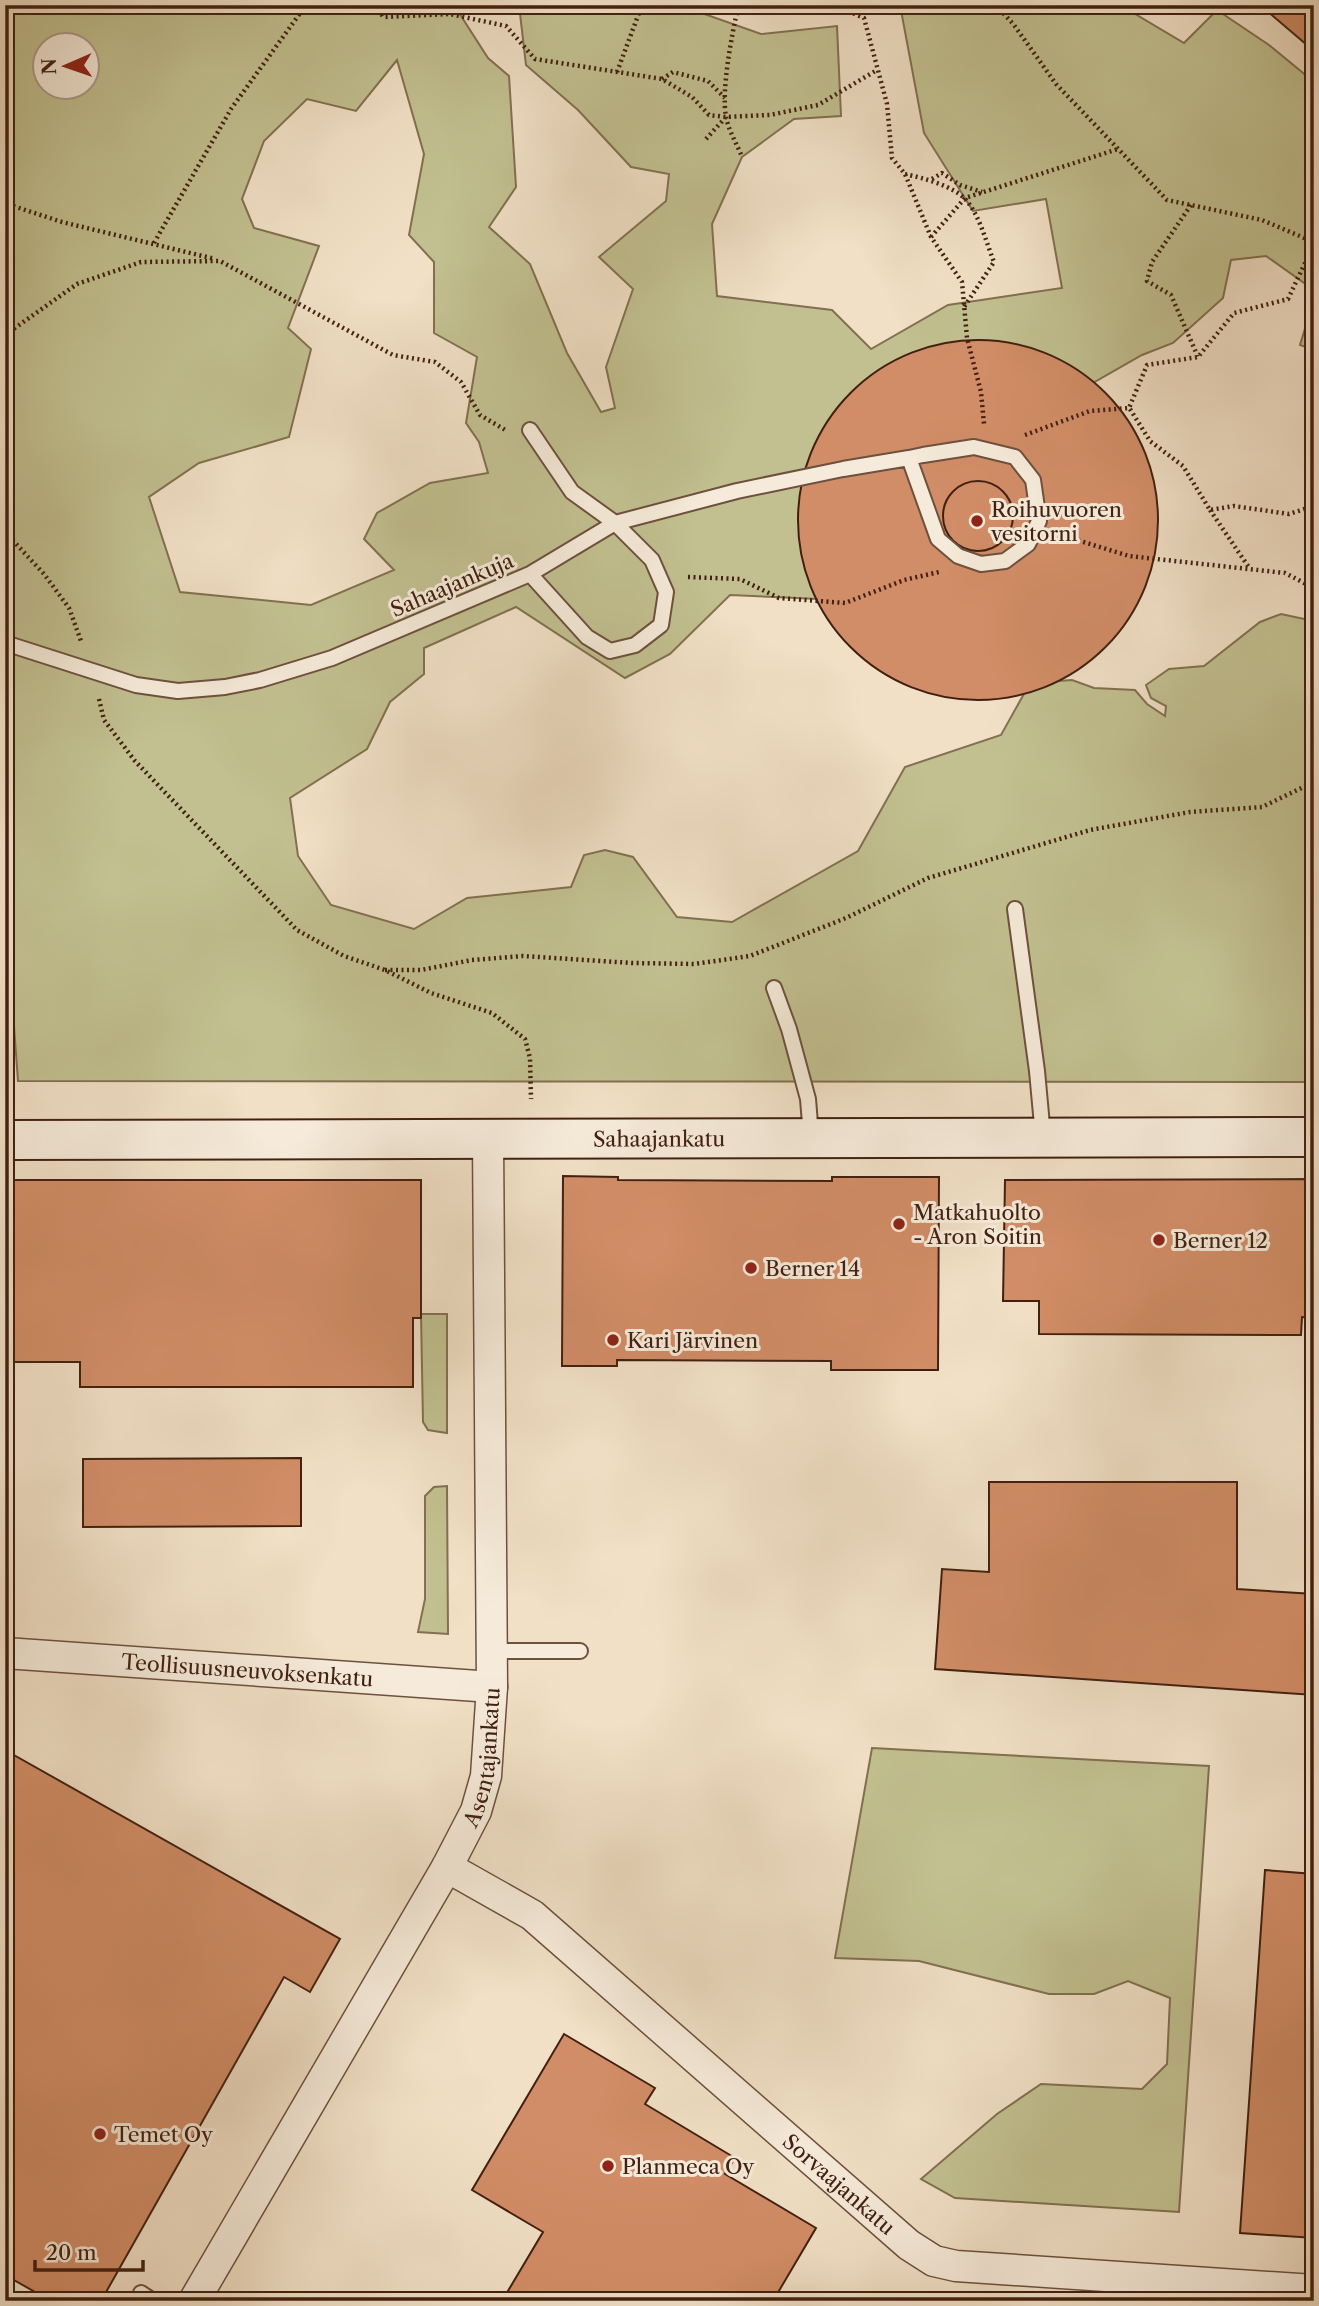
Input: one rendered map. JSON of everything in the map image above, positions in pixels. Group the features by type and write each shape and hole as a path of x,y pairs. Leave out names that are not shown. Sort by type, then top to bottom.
{"main road":[{"name":"Sahaajankatu","path":"5,1140 1314,1137"}],"street":[{"name":"Asentajankatu","path":"194,2301 447,1867 475,1811 486,1776 492,1687 488,1139"},
{"name":"Teollisuusneuvoksenkatu","path":"5,1653 492,1687"},
{"name":"Sorvaajankatu","path":"447,1867 532,1915 909,2245 934,2261 969,2267 1314,2290"}],"lane":[{"path":"530,430 572,492 615,523 652,560 666,592 661,625 635,645 610,651 587,637 530,574"},
{"name":"Sahaajankuja","path":"5,643 136,685 178,691 225,687 260,680 332,658 530,574 615,523 737,491 974,447 1015,457 1033,480 1039,522 1028,544"},
{"path":"909,458 938,539 958,556 981,564 1005,561 1028,544"},
{"path":"1015,909 1043,1137"},
{"path":"774,988 789,1029 808,1098 811,1138"},
{"path":"492,1651 580,1651"},
{"path":"141,2293 153,2301"}],"path":[{"path":"154,243 231,109 306,5"},
{"path":"376,5 383,17 450,14 506,26 535,59 662,79 692,97 709,115 770,115 818,105 877,70"},
{"path":"617,72 642,5"},
{"path":"742,157 726,117 725,99 735,6 746,5"},
{"path":"833,5 864,18 887,104 892,158 905,173 931,237 962,282 967,338 981,392 986,450 1090,411 1129,408"},
{"path":"996,5 1014,25 1056,84 1167,200 1262,220 1314,243 1288,299 1234,313 1198,357 1147,365 1129,408"},
{"path":"662,79 674,72 708,81 725,99"},
{"path":"706,139 726,117"},
{"path":"931,237 965,198 1118,149"},
{"path":"905,173 931,180 965,198 973,211 994,262 964,307"},
{"path":"931,180 942,173 960,185 982,192"},
{"path":"5,199 13,206 62,222 219,261 393,355 435,362 461,382 480,415 506,431 530,430"},
{"path":"1191,205 1152,262 1147,281 1171,295 1198,357"},
{"path":"5,335 77,284 141,262 219,261"},
{"path":"1129,408 1150,441 1183,466 1250,569"},
{"path":"1210,510 1234,506 1289,514 1314,506"},
{"path":"5,532 44,574 69,608 91,669 104,720 135,761 297,930 344,956 384,970 431,993 492,1013 525,1039 530,1058 531,1099"},
{"path":"1028,544 1077,540 1129,556 1284,573 1314,589"},
{"path":"659,575 740,579 779,598 845,603 904,580 981,564"},
{"path":"384,970 421,970 472,960 523,956 694,964 750,956 846,918 928,878 1090,830 1189,812 1262,807 1314,782"}],"shaded area":[{"path":"5,5 454,5 488,58 509,76 516,187 489,227 530,264 567,353 601,412 615,408 606,367 633,289 599,257 666,201 669,174 631,167 578,110 526,65 519,5 679,5 761,34 837,26 841,116 794,119 742,157 712,224 717,296 832,310 871,349 948,305 1062,288 1046,199 973,211 924,133 900,5 1120,5 1184,43 1217,10 1269,45 1314,82 1314,290 1266,256 1231,260 1223,298 1173,343 1142,355 1044,411 1056,481 1056,590 992,614 921,614 819,599 730,595 670,654 625,678 516,607 424,648 424,674 390,702 367,749 290,798 298,856 331,905 414,929 467,898 571,887 584,855 605,850 633,857 677,917 732,922 858,851 905,767 1001,735 1030,683 1072,680 1094,688 1135,690 1147,704 1165,716 1166,706 1151,698 1146,685 1169,669 1204,666 1260,622 1281,614 1314,621 1314,1082 18,1081 5,903","holes":["397,60 424,154 409,235 434,262 434,333 477,357 466,423 479,442 488,473 430,483 377,513 364,539 394,570 311,605 180,592 149,497 199,463 289,437 311,349 288,328 319,246 254,228 242,199 264,141 307,99 356,111"]},
{"path":"1314,299 1314,350 1300,345"},
{"path":"421,1314 447,1314 447,1433 428,1430 423,1422"},
{"path":"447,1486 448,1634 418,1632 425,1599 425,1496 434,1487"},
{"path":"872,1748 1209,1766 1179,2212 955,2198 921,2179 997,2114 1041,2084 1142,2089 1167,2064 1170,1998 1128,1981 1094,1994 1049,1994 919,1961 835,1958"}],"building":[{"path":"1260,5 1314,5 1314,51"},
{"name":"Roihuvuoren vesitorni","path":"978,340 1013,344 1047,354 1078,371 1105,393 1127,420 1144,451 1154,485 1158,520 1154,555 1144,589 1127,620 1105,647 1078,669 1047,686 1013,696 978,700 943,696 909,686 878,669 851,647 829,620 812,589 802,555 798,520 802,485 812,451 829,420 851,393 878,371 909,354 943,344"},
{"name":"Roihuvuoren vesitorni","path":"985,481 998,487 1007,496 1011,502 1011,530 1003,541 992,549 971,551 953,541 945,530 943,509 953,491 964,483"},
{"name":"Berner 14","path":"563,1176 618,1177 618,1180 832,1181 832,1177 939,1177 938,1370 831,1370 831,1361 617,1360 617,1366 562,1366"},
{"name":"Berner 12","path":"1314,1179 1314,1318 1302,1317 1301,1335 1039,1334 1039,1301 1003,1301 1005,1180"},
{"path":"5,1180 421,1180 421,1318 413,1318 413,1387 80,1387 80,1362 5,1362"},
{"path":"301,1458 301,1526 83,1527 83,1459"},
{"path":"989,1482 1237,1482 1237,1589 1314,1594 1314,1695 935,1669 942,1569 989,1572"},
{"name":"Temet Oy","path":"5,1750 340,1939 310,1992 284,1977 101,2301 51,2301 5,2275"},
{"path":"1265,1870 1314,1874 1314,2238 1240,2233"},
{"name":"Planmeca Oy","path":"564,2034 655,2088 645,2104 735,2158 725,2174 816,2228 773,2301 502,2301 543,2232 472,2190"}],"place":[{"name":"Roihuvuoren vesitorni","path":"977,521"},
{"name":"Matkahuolto - Aron Soitin","path":"899,1224"},
{"name":"Berner 12","path":"1159,1240"},
{"name":"Berner 14","path":"751,1268"},
{"name":"Kari Järvinen","path":"613,1340"},
{"name":"Temet Oy","path":"100,2134"},
{"name":"Planmeca Oy","path":"608,2166"}]}
